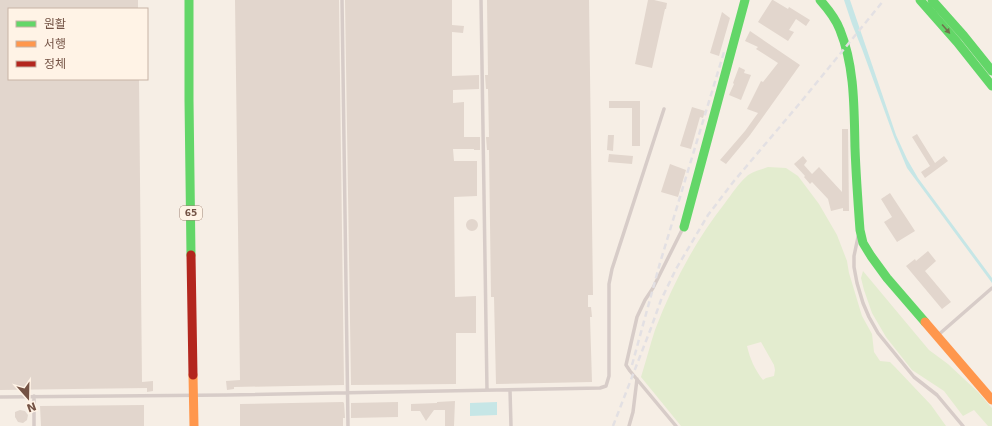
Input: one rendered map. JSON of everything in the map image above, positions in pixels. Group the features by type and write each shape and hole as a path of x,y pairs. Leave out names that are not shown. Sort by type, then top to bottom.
{"main road":[{"name":"65","path":"189,0 194,426"},
{"path":"684,227 745,0"},
{"path":"820,0 840,30 851,73 860,230 863,242 887,278 992,400"},
{"path":"920,0 957,42 992,86"},
{"path":"932,0 992,70"}],"lane":[{"path":"342,0 348,426"},
{"path":"481,0 487,390"},
{"path":"0,397 487,390 510,393 600,388 606,386 609,376 609,284 612,269 664,109"},
{"path":"676,426 626,365 637,317 644,300 653,288 684,227"},
{"path":"860,230 854,256 854,267 861,296 869,318 878,332 914,377 937,395 963,426"},
{"path":"936,336 991,288"},
{"path":"629,426 633,412 637,379"},
{"path":"510,393 511,426"},
{"path":"34,396 34,426"}],"green space":[{"path":"768,167 786,168 798,176 819,204 837,235 847,261 849,273 862,316 872,334 874,352 880,361 890,362 895,367 931,405 946,426 681,426 641,377 655,330 677,280 694,248 741,182 751,173","holes":["761,342 774,365 774,376 763,380 753,364 747,346"]},
{"path":"863,271 929,350 948,364 978,392 992,408 992,426 988,426 974,410 963,416 944,391 912,370 886,337 872,313 861,278"}],"water":[{"path":"844,0 850,0 896,135 907,159 918,178 992,278 992,283 907,168 894,137"},
{"path":"497,402 497,415 470,416 470,403"}],"building":[{"path":"0,0 138,0 138,8 8,8 8,80 139,80 142,382 153,381 153,391 147,392 147,388 0,390"},
{"path":"235,0 339,0 344,385 234,387 234,389 227,390 226,381 240,380"},
{"path":"345,0 452,0 452,25 464,26 463,33 452,32 452,76 479,75 479,89 453,90 453,103 464,102 464,137 480,137 480,150 453,149 454,161 477,161 477,196 454,197 455,297 476,296 476,333 456,333 456,384 351,385"},
{"path":"487,0 589,0 593,295 588,295 588,307 591,307 592,317 590,317 592,382 496,384 494,297 491,297 489,150 487,150 486,137 489,137 488,89 486,89 485,75 488,75"},
{"path":"648,0 667,3 652,68 635,64"},
{"path":"772,0 788,9 789,7 810,20 806,26 796,19 789,30 794,32 788,41 758,22"},
{"path":"722,12 730,18 719,56 710,53"},
{"path":"750,31 800,65 750,135 726,164 720,160 745,131 758,113 747,109 761,81 763,82 778,63 756,49 758,47 745,41"},
{"path":"739,67 745,70 744,73 751,75 741,100 729,95"},
{"path":"609,101 640,101 640,146 632,146 632,108 609,108"},
{"path":"692,107 705,111 703,118 700,117 691,149 680,146"},
{"path":"842,129 848,129 849,211 843,211 843,208 831,211 828,199 812,182 810,184 794,164 803,156 807,161 804,165 812,174 819,167 842,192"},
{"path":"917,134 935,163 944,156 948,161 925,178 921,172 930,166 912,137"},
{"path":"608,135 614,135 613,151 607,150"},
{"path":"609,154 633,156 632,164 608,162"},
{"path":"670,164 686,170 678,197 661,192"},
{"path":"890,193 915,231 897,242 884,222 892,217 881,199"},
{"path":"474,219 477,220 477,230 470,231 467,230 466,223 467,220"},
{"path":"928,251 936,261 925,271 951,302 942,309 906,266 915,259 916,261"},
{"path":"455,401 454,426 445,426 445,410 434,410 426,421 420,411 411,411 411,404"},
{"path":"343,402 345,418 343,418 343,426 240,426 240,404"},
{"path":"398,402 398,417 351,418 351,403"},
{"path":"144,405 144,426 41,426 40,406"},
{"path":"20,410 25,411 28,415 27,420 23,423 18,422 15,417 15,412"}],"railway":[{"path":"613,426 661,300 676,269 708,215 734,181 884,0"},
{"path":"632,365 660,263 724,52"}],"traffic: fast":[{"path":"189,0 191,255"},
{"path":"684,227 745,0"},
{"path":"820,0 832,14 838,26 849,59 854,103 860,230 863,243 887,278 925,322"},
{"path":"920,0 957,42 992,86"},
{"path":"932,0 964,36 992,71"}],"traffic: slow":[{"path":"925,322 992,400"},
{"path":"193,375 194,426"}],"traffic: jam":[{"path":"191,255 193,375"}]}
